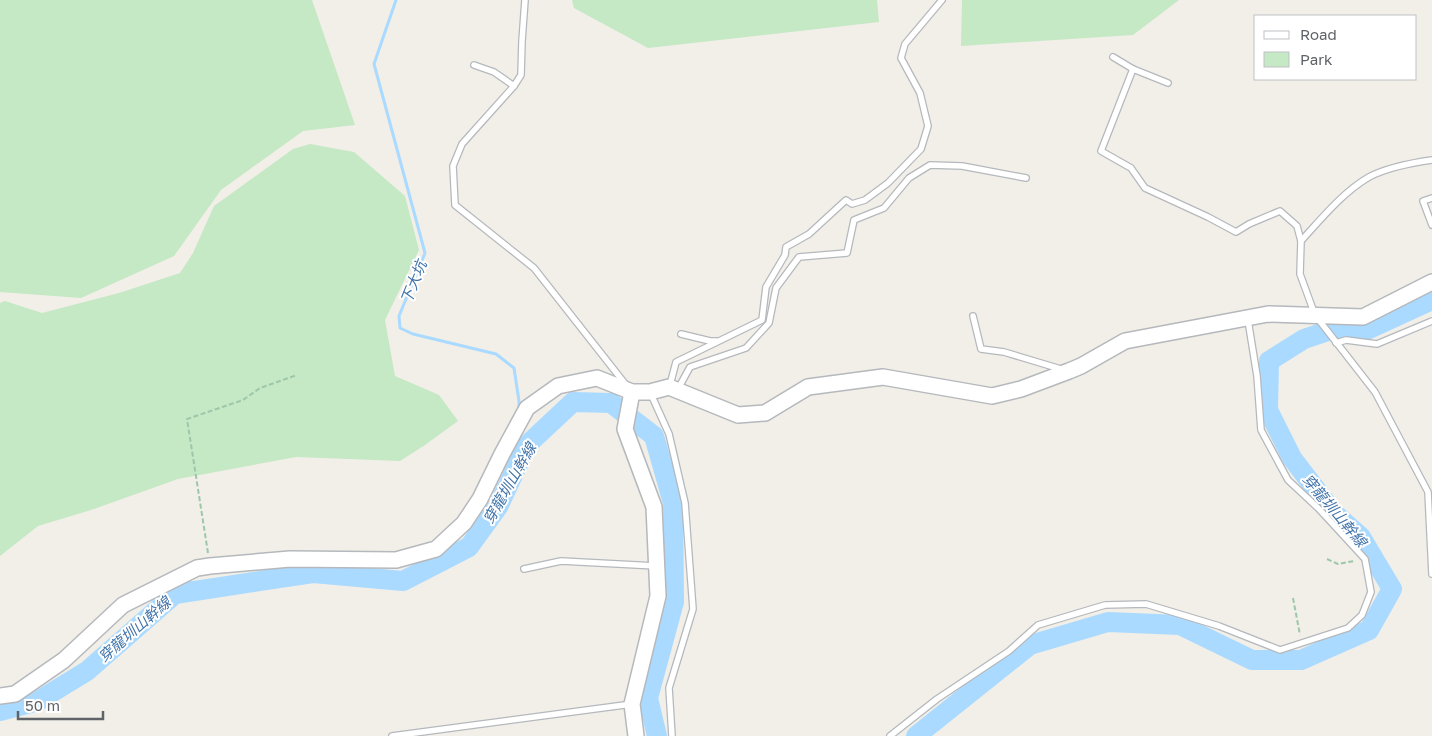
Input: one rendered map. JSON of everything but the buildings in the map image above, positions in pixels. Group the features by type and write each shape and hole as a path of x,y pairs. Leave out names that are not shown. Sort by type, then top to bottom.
{"street":[{"path":"0,696 15,694 64,660 123,606 198,568 290,559 396,560 436,549 464,523 475,507 527,408 558,386 597,378 632,392 673,389 738,415 765,413 808,387 883,376 992,396 1020,389 1069,371 1125,341 1268,314 1363,317 1432,282"},
{"path":"632,392 624,429 654,507 658,596 632,704 636,736"}],"lane":[{"path":"525,0 521,75 514,86 462,144 453,166 455,205 534,268 632,392"},
{"path":"673,389 676,362 762,320 766,287 785,255 786,247 809,234 846,200 852,204 873,195 888,183 921,149 928,126 920,93 901,58 905,44 942,0"},
{"path":"1113,56 1133,69 1168,83"},
{"path":"474,65 494,72 514,86"},
{"path":"1133,69 1101,151 1131,168 1145,188 1236,232 1249,224 1280,211 1298,226 1301,241 1300,274 1315,316 1375,392 1428,492 1432,574"},
{"path":"1301,241 1327,212 1371,176 1405,164 1432,160"},
{"path":"673,389 690,367 746,348 769,323 776,288 798,256 847,253 854,220 884,208 909,178 930,165 962,166 1026,178"},
{"path":"1432,198 1423,201 1432,225"},
{"path":"973,316 981,349 1004,352 1069,371"},
{"path":"890,736 937,700 1009,651 1038,625 1105,605 1146,604 1219,626 1280,650 1348,628 1362,615 1371,592 1365,559 1318,508 1288,480 1260,430 1257,376 1248,318"},
{"path":"1336,343 1346,340 1377,344 1432,321"},
{"path":"681,334 718,341"},
{"path":"650,392 669,434 685,503 693,609 669,688 672,736"},
{"path":"524,570 561,561 656,566"},
{"path":"392,736 632,704"}],"path":[{"path":"210,566 187,419 244,400 260,388 297,375"},
{"path":"1327,560 1338,564 1365,559"},
{"path":"1293,598 1301,643"}],"green space":[{"path":"0,0 312,0 355,125 303,131 221,190 174,256 81,298 0,292"},
{"path":"572,0 877,0 879,22 648,48 574,8"},
{"path":"962,0 1179,0 1133,35 961,46"},
{"path":"310,144 354,152 405,196 419,250 385,320 395,376 439,395 458,421 400,461 296,457 178,479 91,510 38,526 0,556 0,303 5,301 42,313 119,293 180,273 193,253 214,206 293,149"}],"waterway":[{"name":"下大坑","path":"396,0 374,64 425,253 399,316 400,328 413,334 496,354 514,368 519,412"},
{"name":"穿龍圳山幹線","path":"916,736 1030,645 1108,622 1180,625 1252,660 1301,660 1369,630 1392,589 1361,537 1334,513 1292,458 1268,410 1269,361 1304,339 1334,329 1367,330 1432,300"},
{"name":"穿龍圳山幹線","path":"0,711 38,701 87,671 175,594 313,573 403,581 469,547 498,507 527,445 573,402 611,403 654,436 673,503 674,602 648,698 657,736"},
{"name":"下大坑","path":"519,435 519,462"}]}
